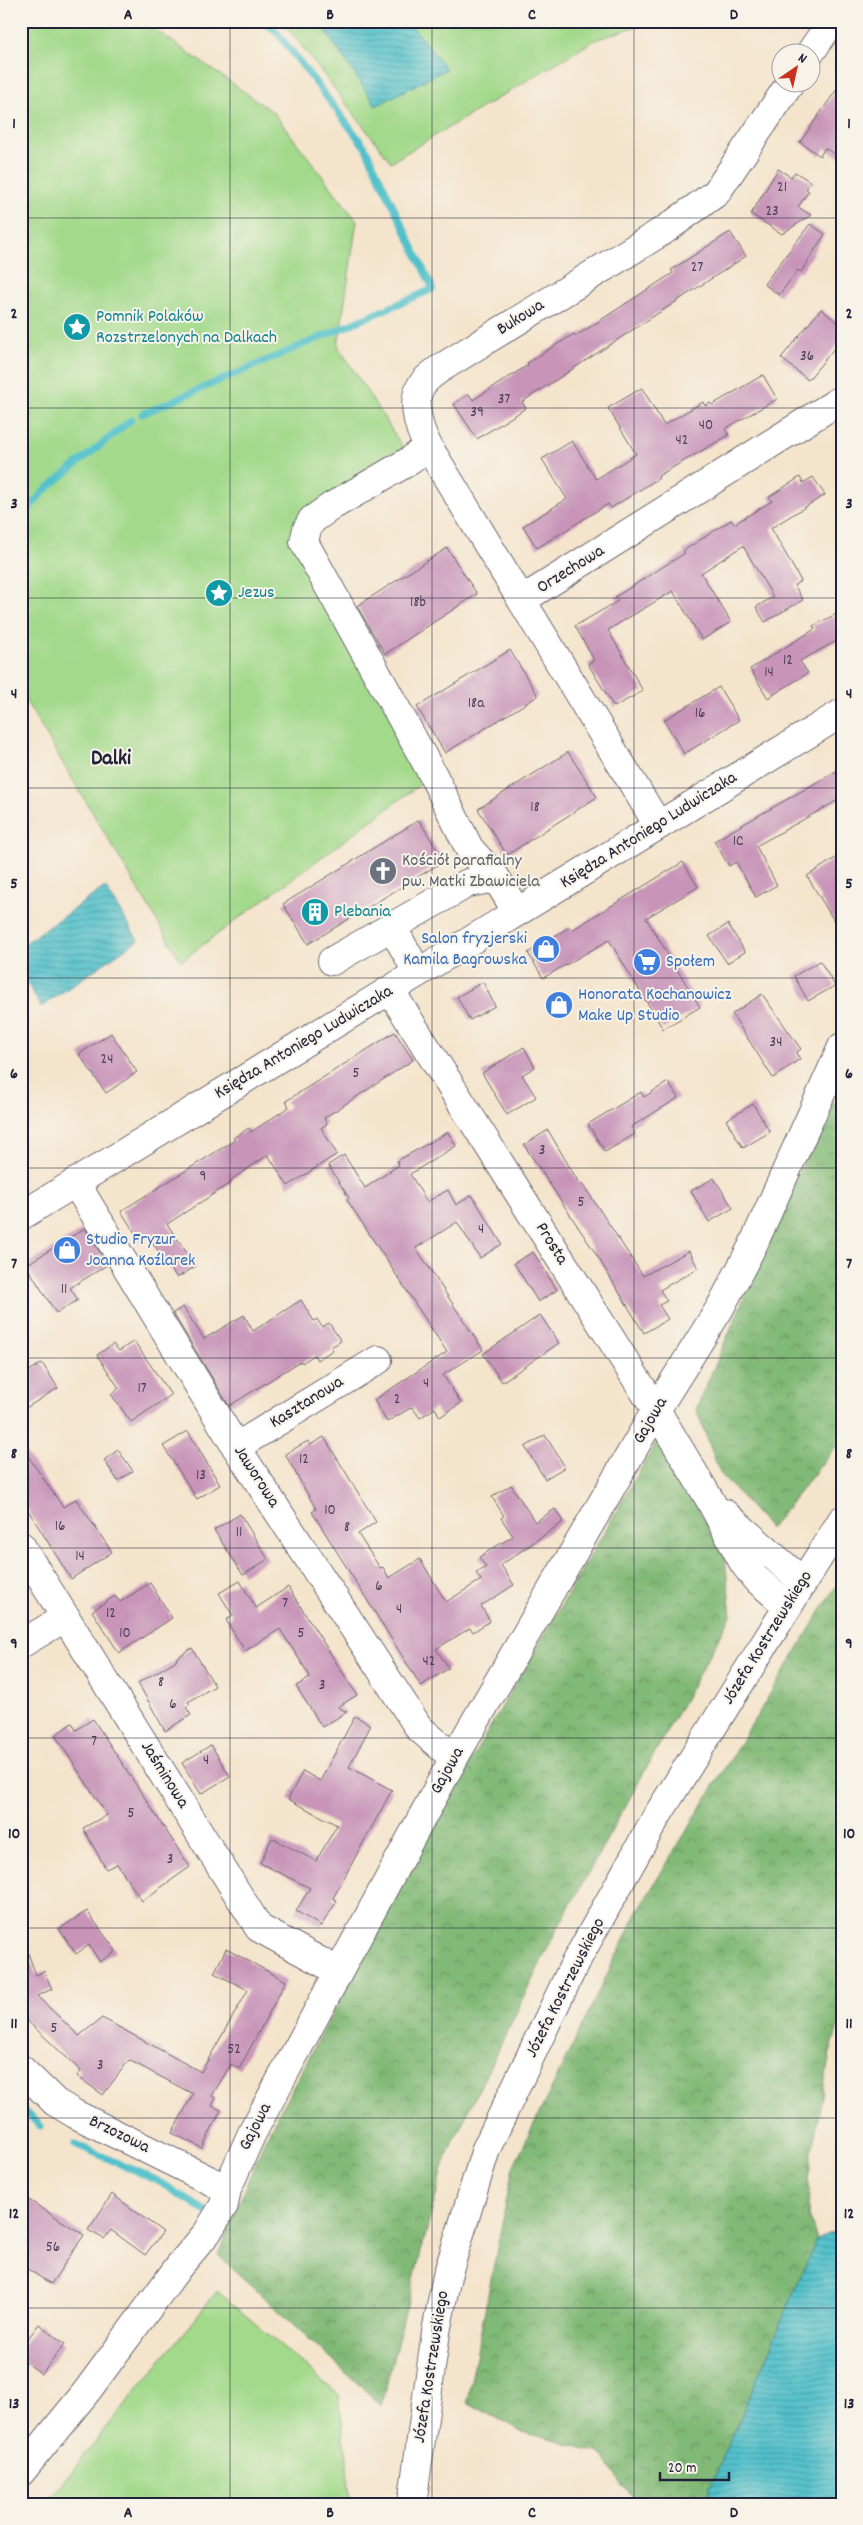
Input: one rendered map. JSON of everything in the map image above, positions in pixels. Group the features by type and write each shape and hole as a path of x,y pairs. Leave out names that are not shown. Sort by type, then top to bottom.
{"street":[{"path":"818,42 832,21"},
{"name":"Bukowa","path":"522,600 421,434 415,402 423,382 441,368 666,229 716,193 784,92"},
{"name":"Orzechowa","path":"658,825 522,600 842,399"},
{"path":"428,446 411,460 332,506 312,520 306,529 304,542 433,775 469,848 496,878 517,912"},
{"name":"Księdza Antoniego Ludwiczaka","path":"21,1216 842,712"},
{"path":"332,961 468,884 496,878"},
{"path":"392,926 418,973"},
{"name":"Prosta","path":"390,990 656,1410 710,1500 743,1562 755,1578 788,1606"},
{"name":"Gajowa","path":"21,2472 87,2391 179,2266 207,2233 224,2205 227,2188 252,2133 454,1758 656,1410 720,1308 752,1247 842,1047"},
{"name":"Jaworowa","path":"75,1182 236,1447 419,1728 454,1758"},
{"name":"Kasztanowa","path":"236,1447 378,1360"},
{"name":"Prosta","path":"710,1500 803,1582"},
{"name":"Józefa Kostrzewskiego","path":"418,2501 436,2332 447,2276 486,2149 580,1955 657,1816 842,1520"},
{"name":"Jaśminowa","path":"21,1546 260,1928 338,1971"},
{"path":"21,1644 66,1617"},
{"name":"Brzozowa","path":"21,2069 55,2102 75,2114 227,2188"}],"green space":[{"path":"21,21 99,21 153,28 273,112 357,221 338,346 411,460 307,529 433,775 181,961 21,693"},
{"path":"277,21 653,21 595,40 391,162 289,30"},
{"path":"842,1084 842,1439 770,1529 720,1473 696,1409 789,1194"},
{"path":"659,1438 725,1557 731,1616 556,1931 446,2157 381,2405 218,2255 265,2139 450,1796"},
{"path":"842,1576 842,2014 830,2053 810,2162 808,2216 817,2239 710,2488 709,2504 637,2504 600,2453 523,2432 467,2402 513,2167 639,1909"},
{"path":"217,2291 339,2395 351,2504 45,2504"}],"water":[{"path":"345,21 408,21 446,69 376,106 326,32"},
{"path":"105,887 138,940 41,1007 21,972 21,946"},
{"path":"842,2228 842,2504 709,2504 710,2488 817,2239"}],"building":[{"path":"842,82 842,159 825,148 820,156 800,142"},
{"path":"778,169 791,177 795,172 811,182 806,189 809,191 798,207 811,215 782,234 751,214"},
{"path":"810,224 825,234 801,272 798,270 779,295 764,284"},
{"path":"730,232 746,256 522,402 526,408 477,439 454,404 469,394 473,400 528,365 527,363 574,334 576,336 673,273 671,270"},
{"path":"821,309 842,326 842,339 808,380 781,358"},
{"path":"763,375 777,399 725,429 729,435 658,476 659,478 611,508 608,504 537,548 523,526 567,499 542,459 572,441 596,479 636,454 608,408 642,388 664,425 703,402 705,406 710,403 712,405"},
{"path":"800,477 803,483 813,477 825,495 771,528 801,581 794,585 803,600 765,622 756,607 773,597 743,546 701,573 731,622 702,640 673,591 608,630 643,691 614,707 588,664 594,660 575,626 618,601 615,597 685,553 683,551 731,520 734,524 772,501 769,497"},
{"path":"447,548 477,594 385,654 357,606"},
{"path":"842,611 842,638 800,661 808,673 768,698 750,669 815,629 813,626"},
{"path":"510,650 538,696 445,753 417,707"},
{"path":"719,687 739,720 684,754 664,720"},
{"path":"568,752 597,797 507,855 478,809"},
{"path":"842,768 842,798 756,846 777,885 756,897 736,862 729,866 714,841"},
{"name":"Kościół parafialny pw. Matki Zbawiciela","path":"419,820 444,861 308,944 283,904"},
{"path":"842,854 842,934 807,876"},
{"path":"683,862 698,887 646,918 700,1007 663,1029 609,940 543,978 528,953 569,927 572,930"},
{"path":"728,924 745,952 727,963 709,936"},
{"path":"820,961 835,986 808,1001 794,976"},
{"path":"483,982 495,1006 470,1020 457,997"},
{"path":"762,994 801,1049 796,1053 800,1059 773,1078 732,1014"},
{"path":"395,1032 413,1060 324,1118 327,1124 321,1128 337,1154 288,1186 268,1155 231,1180 232,1182 167,1224 196,1266 177,1278 148,1236 140,1241 121,1211 235,1140 233,1138 249,1128 251,1132 289,1107 286,1101"},
{"path":"111,1033 137,1072 106,1093 79,1054"},
{"path":"524,1047 535,1067 522,1075 536,1097 507,1115 482,1073"},
{"path":"668,1082 678,1098 631,1127 635,1134 605,1152 588,1124 641,1092 644,1097"},
{"path":"753,1104 770,1132 743,1148 726,1120"},
{"path":"548,1130 579,1183 588,1192 643,1276 689,1251 698,1268 660,1290 667,1301 659,1305 668,1319 644,1333 594,1251 524,1145"},
{"path":"448,1132 456,1146 410,1174 427,1202 448,1190 456,1205 472,1195 502,1244 480,1258 457,1222 416,1248 483,1350 443,1375 461,1403 440,1417 435,1408 420,1418 412,1407 387,1422 374,1400 447,1352 347,1200 349,1198 328,1165 344,1155 365,1188 399,1165 397,1161"},
{"path":"714,1178 733,1208 709,1222 691,1191"},
{"path":"85,1228 107,1265 70,1288 78,1300 56,1313 26,1265"},
{"path":"533,1252 557,1290 538,1302 514,1263"},
{"path":"301,1300 314,1321 317,1319 322,1327 329,1323 341,1341 331,1347 333,1350 317,1360 314,1355 302,1363 301,1361 229,1406 173,1313 183,1307 204,1339 244,1315 253,1331"},
{"path":"540,1315 559,1343 502,1382 483,1354"},
{"path":"134,1341 171,1395 131,1422 111,1394 119,1388 97,1355 113,1344 119,1351"},
{"path":"42,1363 58,1388 21,1411 21,1376"},
{"path":"188,1431 220,1485 197,1499 163,1446"},
{"path":"545,1435 565,1467 545,1479 525,1447"},
{"path":"324,1437 376,1522 358,1534 380,1568 383,1567 389,1578 420,1559 446,1602 481,1580 476,1573 486,1567 479,1557 513,1536 501,1518 504,1516 492,1497 511,1485 535,1522 555,1509 563,1522 501,1565 514,1585 481,1606 490,1621 473,1632 470,1628 436,1649 449,1668 421,1686 312,1512 316,1509 285,1454 308,1441 310,1445"},
{"path":"21,1446 63,1507 76,1499 112,1552 71,1579 21,1499"},
{"path":"118,1450 133,1471 118,1481 104,1460"},
{"path":"240,1514 268,1559 243,1575 214,1530"},
{"path":"240,1581 256,1608 288,1587 357,1695 338,1707 347,1712 322,1727 296,1686 310,1678 308,1673 280,1629 245,1651 226,1620 233,1616 219,1593"},
{"path":"150,1583 172,1618 119,1653 92,1611 115,1596 120,1602"},
{"path":"192,1648 215,1686 188,1702 190,1704 186,1707 191,1715 165,1731 138,1683 177,1660 176,1658"},
{"path":"355,1716 371,1725 349,1767 392,1790 333,1898 337,1901 321,1926 296,1911 310,1888 260,1863 272,1838 316,1861 337,1825 288,1799 303,1771 320,1781"},
{"path":"93,1719 190,1867 142,1901 117,1864 106,1869 83,1828 107,1815 55,1735 72,1723 76,1730"},
{"path":"211,1745 230,1776 201,1794 182,1763"},
{"path":"87,1911 116,1951 100,1962 89,1945 76,1954 59,1929"},
{"path":"23,1940 36,1975 44,1971 52,1989 37,1996 79,2036 102,2018 201,2072 248,1990 214,1973 226,1949 286,1981 239,2069 231,2064 212,2096 216,2098 212,2106 221,2110 202,2148 172,2133 193,2094 129,2060 103,2095 77,2076 81,2071 21,2015 21,1941"},
{"path":"112,2194 163,2232 145,2255 111,2230 104,2239 88,2230"},
{"path":"21,2195 84,2235 51,2284 21,2265"},
{"path":"39,2324 65,2344 42,2374 21,2359 21,2348"}],"waterway":[{"path":"142,414 433,289 365,147 276,31 262,21"},
{"path":"21,518 44,491 131,420"},
{"path":"21,2108 40,2126"},
{"path":"75,2144 156,2180 209,2213"}],"place":[{"name":"Pomnik Polaków Rozstrzelonych na Dalkach","path":"77,327"},
{"name":"Jezus","path":"219,593"},
{"name":"Kościół parafialny pw. Matki Zbawiciela","path":"383,871"},
{"name":"Plebania","path":"315,912"},
{"name":"Salon fryzjerski Kamila Bagrowska","path":"546,949"},
{"name":"Społem","path":"647,962"},
{"name":"Honorata Kochanowicz Make Up Studio","path":"559,1005"},
{"name":"Studio Fryzur Joanna Koźlarek","path":"67,1250"}],"district":[{"name":"Dalki","path":"111,759"}]}
